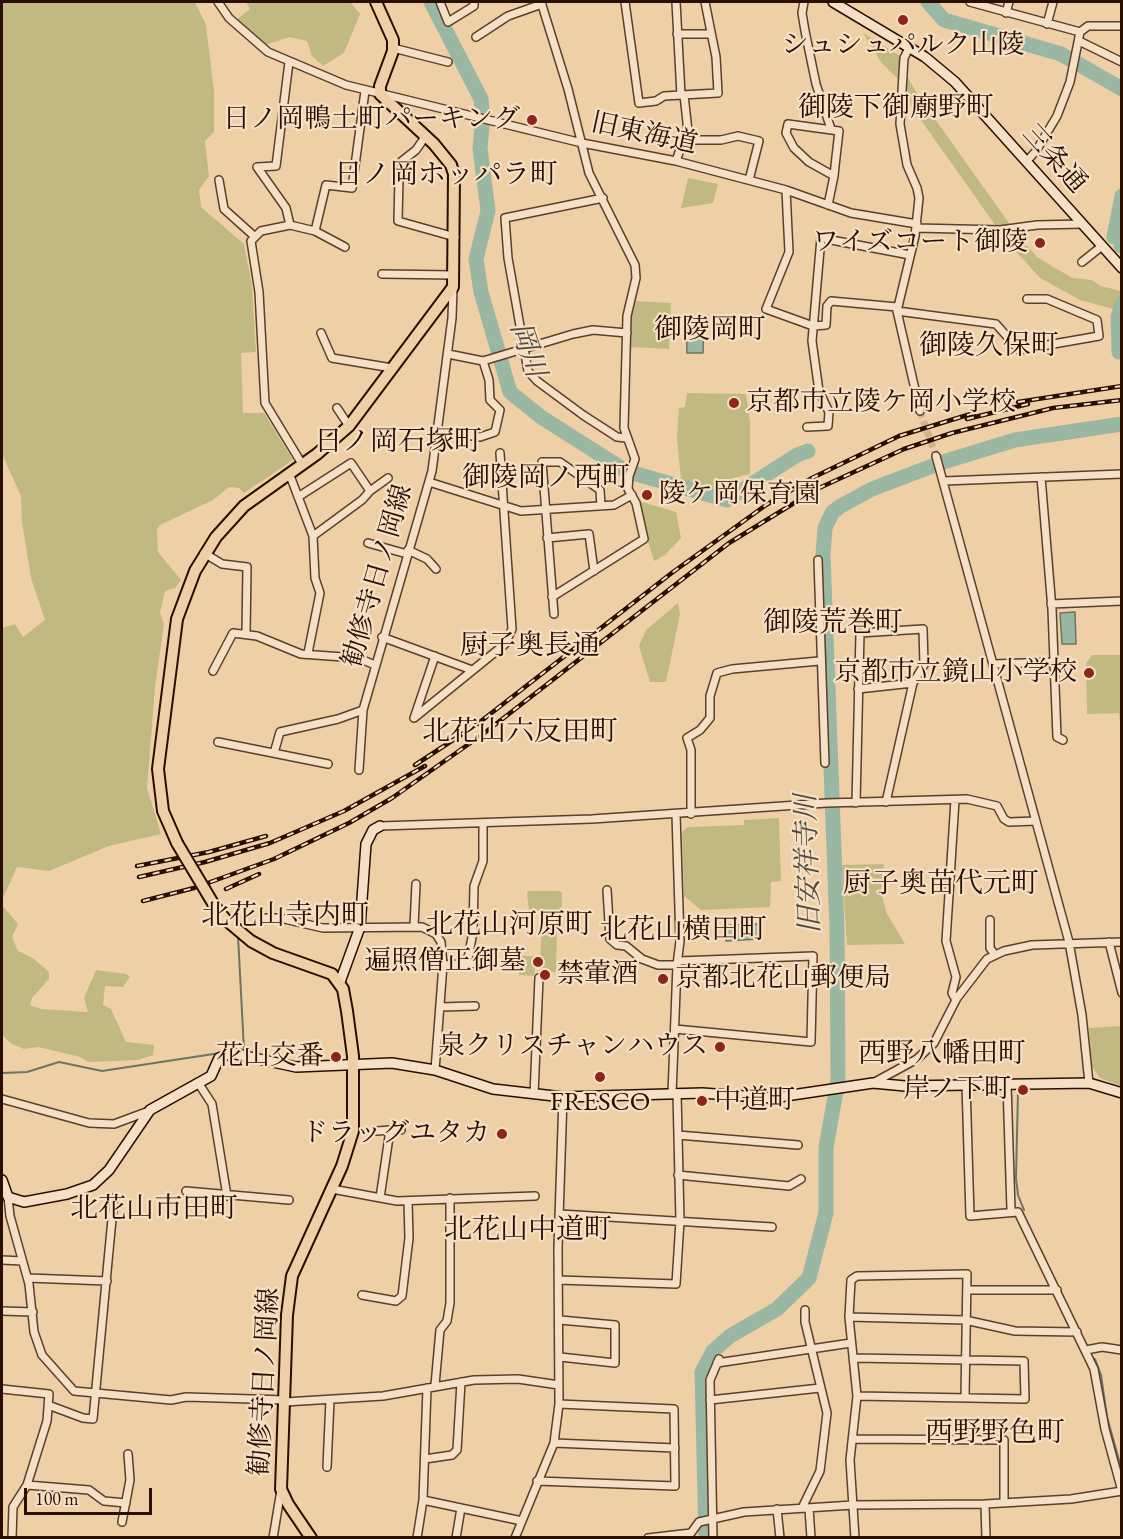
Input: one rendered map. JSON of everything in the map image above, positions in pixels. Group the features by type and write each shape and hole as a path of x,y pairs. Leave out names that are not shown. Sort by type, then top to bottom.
{"main road":[{"path":"376,2 392,35 393,48 380,86 380,94"},
{"name":"三条通","path":"833,2 909,48 955,82 1122,268"},
{"name":"勧修寺日ノ岡線","path":"380,94 442,154 454,174 453,287"},
{"path":"380,826 373,830 365,850 360,927 340,982 327,971 273,953 251,941 226,920 177,843 164,811 158,769 177,619 189,584 204,553 244,506 349,426 453,287"},
{"name":"勧修寺日ノ岡線","path":"311,1538 281,1489 291,1281 332,1189 353,1131 352,1064 346,1003 340,982"},
{"path":"2,1180 8,1197 24,1202 67,1194 97,1182 150,1110 211,1076 219,1058 231,1053 296,1066 384,1062 435,1070 493,1089 563,1097 675,1094 772,1098 825,1092 873,1083 905,1086 1089,1083 1122,1093"}],"street":[{"name":"旧東海道","path":"218,2 229,18 268,52 365,91 482,117 582,143 676,161 786,190 866,216 917,226 1000,230 1037,225 1083,224"},
{"path":"440,2 448,22 474,6 474,2"},
{"path":"625,2 639,103 656,101 664,96 718,93 716,57 705,2"},
{"path":"676,2 682,95 689,140"},
{"path":"804,2 802,13 809,50 826,120 831,129"},
{"path":"970,2 1080,32 1089,27 1122,26"},
{"path":"1006,13 1009,2"},
{"path":"1047,24 1053,2"},
{"path":"476,37 508,16 542,3 589,173 635,265 636,278 627,316 624,428 626,438 633,449 633,466 628,489 636,502 644,539 552,597"},
{"path":"1026,162 1036,151 1057,116 1075,61 1080,32"},
{"path":"677,34 711,34"},
{"path":"1079,41 1122,62"},
{"path":"393,48 448,62"},
{"path":"909,48 904,58 900,124 906,165 917,188 917,226 897,309 920,411"},
{"path":"289,62 276,166 257,167 286,208 290,225"},
{"path":"315,231 326,185 352,188 365,91"},
{"path":"828,205 834,176 839,131 788,124 786,133 794,148 809,162 834,176"},
{"path":"676,161 682,144 689,140 720,141 738,136 759,141 749,180"},
{"path":"425,137 416,150 402,160 399,177 398,221 455,237"},
{"path":"219,180 224,209 254,236"},
{"path":"786,190 789,252 766,309 813,326 826,325 827,306 831,302 996,324 1019,350 1099,336 1097,320 1047,299 1027,299"},
{"path":"603,198 505,218 514,300 528,371 537,381 617,437 626,438"},
{"path":"302,464 265,402 259,292 251,241 261,231 290,225 315,231 345,247"},
{"path":"807,427 828,426 829,412 819,390 815,370 813,326 816,316 821,238 910,255"},
{"path":"1082,262 1102,246"},
{"path":"382,274 454,275"},
{"name":"勧修寺日ノ岡線","path":"359,770 363,710 429,482 448,354 453,287"},
{"path":"448,354 483,361 593,330 627,333"},
{"path":"321,333 332,358 392,368"},
{"path":"438,431 480,438 495,432 500,410 490,400 489,380 483,361"},
{"path":"337,408 349,426"},
{"path":"435,656 414,718 505,644 512,629 500,453"},
{"path":"937,461 1069,942 1082,1015 1089,1083"},
{"path":"554,614 542,462 560,462 600,490 601,506"},
{"path":"298,497 351,463 370,491"},
{"path":"289,473 313,536 315,578 320,592 308,653"},
{"path":"944,481 1122,474"},
{"path":"1041,477 1051,604 1057,737 1063,740"},
{"path":"313,536 388,478"},
{"path":"429,482 520,512 614,505 632,495"},
{"path":"547,538 589,534 594,571"},
{"path":"368,543 427,559 436,569"},
{"path":"204,553 222,564 247,567 246,634"},
{"path":"818,560 819,661 825,763"},
{"path":"1051,604 1122,601"},
{"path":"856,802 860,633 923,629 924,665 913,683 886,802"},
{"path":"213,671 233,633 257,636 301,654 358,658 375,665"},
{"path":"382,638 472,670"},
{"path":"691,813 691,750 687,738 700,730 710,718 710,696 717,673 732,669 819,661"},
{"path":"994,664 1054,662"},
{"path":"858,689 913,683"},
{"path":"274,753 280,732 338,719 363,710"},
{"path":"218,742 328,764"},
{"path":"380,826 676,814 856,802 967,799 986,801 999,808 1004,819 1009,822 1036,821"},
{"path":"955,800 946,941 956,977 952,993 956,1000"},
{"path":"558,1280 676,1284 680,1221 675,1094 678,963 676,814"},
{"path":"467,963 473,932 474,886 483,861 483,823"},
{"path":"414,926 416,884"},
{"path":"607,890 610,939 617,945 626,946 642,959 658,965 813,956 811,1042 675,1029"},
{"path":"266,918 280,918 323,927 414,926 432,931 439,938 443,965 435,1070"},
{"path":"990,920 990,948 995,955"},
{"path":"873,1083 917,1059 934,1043 956,1000 975,972 995,955 1024,947 1069,942 1122,942"},
{"path":"1110,942 1122,993"},
{"path":"443,965 483,963"},
{"path":"534,1094 539,978"},
{"path":"440,1007 475,1006"},
{"path":"199,1084 212,1104 226,1196"},
{"path":"1007,1084 1011,1210"},
{"path":"648,1538 677,1537 691,1533 699,1522 712,1518 777,1509 853,1505 985,1504 1071,1499 1122,1491 1105,1429 1094,1369 1018,1212 1011,1210 970,1215 966,1085"},
{"path":"515,1538 554,1443 559,1404 558,1280 563,1097"},
{"path":"2,1099 89,1123 114,1124 150,1110"},
{"path":"380,1198 390,1130"},
{"path":"378,1131 401,1130"},
{"path":"678,1134 798,1145"},
{"path":"678,1175 789,1186 801,1179"},
{"path":"332,1189 408,1201 535,1196"},
{"path":"186,1191 289,1200"},
{"path":"8,1197 7,1202 27,1278 34,1332 42,1355 74,1391 171,1400 186,1397 285,1401 383,1396 460,1382 518,1379 560,1385"},
{"path":"48,1405 83,1418 93,1419 93,1393 107,1281 114,1198"},
{"path":"417,1538 423,1500 431,1386 440,1330 447,1322 450,1303 450,1198"},
{"path":"362,1295 396,1301 402,1296 409,1238 408,1201"},
{"path":"560,1214 772,1227"},
{"path":"2,1260 22,1261"},
{"path":"855,1538 850,1460 855,1439 857,1396 849,1317 851,1280 857,1276 967,1274 965,1398"},
{"path":"27,1278 107,1281"},
{"path":"967,1290 1057,1290"},
{"path":"805,1310 827,1413 824,1454 820,1471 805,1508 811,1538"},
{"path":"2,1311 33,1312"},
{"path":"849,1317 965,1320 1015,1331 1077,1332"},
{"path":"560,1320 615,1325 615,1363 560,1358"},
{"path":"713,1538 710,1380 718,1361 851,1343"},
{"path":"1086,1350 1102,1347 1122,1350"},
{"path":"854,1358 1024,1360 1025,1399 857,1396"},
{"path":"425,1459 452,1455 457,1450 460,1382"},
{"path":"710,1400 820,1388"},
{"path":"2,1389 50,1394 47,1421 27,1485 14,1507 12,1538"},
{"path":"327,1467 330,1400"},
{"path":"537,1481 675,1486 674,1409 559,1404"},
{"path":"855,1439 1004,1440 1004,1502"},
{"path":"554,1443 675,1448"},
{"path":"122,1522 130,1480 128,1454"},
{"path":"27,1485 89,1490 104,1501 126,1503"},
{"path":"273,1538 281,1489"},
{"path":"423,1500 522,1521"},
{"path":"985,1504 986,1538"},
{"path":"456,1538 460,1508"},
{"path":"777,1509 780,1538"}],"shaded area":[{"path":"2,2 195,2 206,25 214,92 214,132 205,141 209,176 199,190 201,207 244,244 252,286 256,352 241,353 243,413 264,413 293,460 244,493 239,488 229,487 213,500 160,525 157,529 158,552 181,580 175,588 165,591 160,613 164,624 155,687 147,788 161,834 109,846 49,871 17,867 2,900 2,628 15,624 23,637 45,620 31,578 22,522 21,496 2,454"},
{"path":"246,2 350,2 360,14 344,53 323,66 312,56 307,41 290,37 265,45 236,20 250,9"},
{"path":"863,33 900,56 899,80 881,62"},
{"path":"904,71 918,95 1011,226 998,229 911,106 903,94"},
{"path":"688,178 718,184 713,203 681,208"},
{"path":"1014,231 1037,257 1053,267 1073,278 1092,280 1101,286 1121,291 1121,311 1080,300 1040,278 1002,236"},
{"path":"632,301 671,303 669,349 631,347"},
{"path":"686,320 704,320 703,353 687,353"},
{"path":"687,393 746,394 750,422 750,474 718,482 716,489 681,480 677,438 679,408 685,407"},
{"path":"639,503 676,512 681,538 665,555 654,561 642,523"},
{"path":"678,603 680,614 666,682 650,682 639,646 646,630"},
{"path":"1075,612 1076,644 1062,644 1060,613"},
{"path":"1092,655 1121,655 1121,735 1119,713 1087,714 1086,663"},
{"path":"779,818 781,881 771,882 770,907 701,910 684,896 682,832 688,827 744,825 744,820"},
{"path":"884,864 881,892 887,914 905,944 847,945 842,865"},
{"path":"529,891 559,891 562,893 562,909 560,911 529,911 527,893"},
{"path":"2,905 18,924 12,937 18,951 33,958 49,972 49,979 32,998 30,1005 41,1009 88,1012 84,998 96,970 126,974 130,977 123,987 105,986 103,1005 111,1009 126,1042 154,1045 153,1055 138,1060 88,1062 80,1057 38,1047 24,1049 12,1044 2,1035"},
{"path":"758,924 758,939 726,941 726,925"},
{"path":"545,929 557,929 556,972 544,972 544,968 540,968 541,938"},
{"path":"519,956 539,956 539,968 535,968 534,976 519,975"},
{"path":"1122,1026 1121,1086 1100,1078 1092,1066 1089,1028"}],"waterway":[{"name":"岡川","path":"431,2 481,99 483,116 480,148 488,211 476,259 481,292 510,392 541,417 626,471 727,500 797,455 808,451"},
{"name":"旧安祥寺川","path":"928,2 944,20 1061,54 1122,89"},
{"name":"旧安祥寺川","path":"1114,237 1122,196"},
{"name":"旧安祥寺川","path":"1119,352 1118,317 1122,303"},
{"name":"旧安祥寺川","path":"706,1538 702,1372 713,1351 730,1336 777,1309 809,1278 826,1213 826,1147 838,1080 837,930 823,554 825,528 832,513 839,507 872,489 943,462 1015,440 1122,424"},
{"path":"2,1073 27,1072 59,1062 102,1071 220,1053 229,1048 244,1050 238,936"},
{"path":"1018,1092 1016,1178 1018,1195 1024,1210"},
{"path":"1095,1359 1101,1375 1107,1417 1122,1471"}],"tunnel":[{"path":"920,411 936,456"}],"railway":[{"path":"1018,402 1122,386"},
{"path":"143,901 194,888 274,859 349,823 392,798 483,734 729,543 817,489 904,449 952,433 1053,408 1122,400"},
{"path":"967,419 1028,404"},
{"path":"415,765 476,725 673,572 766,505 812,478 899,436 974,413"},
{"path":"139,877 205,862 270,843 344,811 425,766"},
{"path":"137,866 209,852 266,836"},
{"path":"226,889 259,874"}],"place":[{"name":"シュシュパルク山陵","path":"903,20"},
{"name":"日ノ岡鴨土町パーキング","path":"532,120"},
{"name":"ワイズコート御陵","path":"1040,243"},
{"name":"京都市立陵ケ岡小学校","path":"734,403"},
{"name":"陵ケ岡保育園","path":"647,495"},
{"name":"京都市立鏡山小学校","path":"1089,673"},
{"name":"遍照僧正御墓","path":"538,962"},
{"name":"禁葷酒","path":"545,975"},
{"name":"京都北花山郵便局","path":"663,979"},
{"name":"泉クリスチャンハウス","path":"720,1047"},
{"name":"花山交番","path":"336,1057"},
{"name":"FRESCO","path":"600,1077"},
{"name":"岸ノ下町","path":"1023,1090"},
{"name":"中道町","path":"702,1101"},
{"name":"ドラッグユタカ","path":"502,1134"}],"district":[{"name":"御陵下御廟野町","path":"896,108"},
{"name":"日ノ岡ホッパラ町","path":"446,175"},
{"name":"御陵岡町","path":"710,330"},
{"name":"御陵久保町","path":"989,346"},
{"name":"日ノ岡石塚町","path":"398,442"},
{"name":"御陵岡ノ西町","path":"546,478"},
{"name":"御陵荒巻町","path":"833,623"},
{"name":"厨子奥長通","path":"530,646"},
{"name":"北花山六反田町","path":"520,732"},
{"name":"厨子奥苗代元町","path":"941,884"},
{"name":"北花山寺内町","path":"285,916"},
{"name":"北花山河原町","path":"509,925"},
{"name":"北花山横田町","path":"683,930"},
{"name":"西野八幡田町","path":"942,1054"},
{"name":"北花山市田町","path":"154,1209"},
{"name":"北花山中道町","path":"528,1230"},
{"name":"西野野色町","path":"995,1433"}]}
